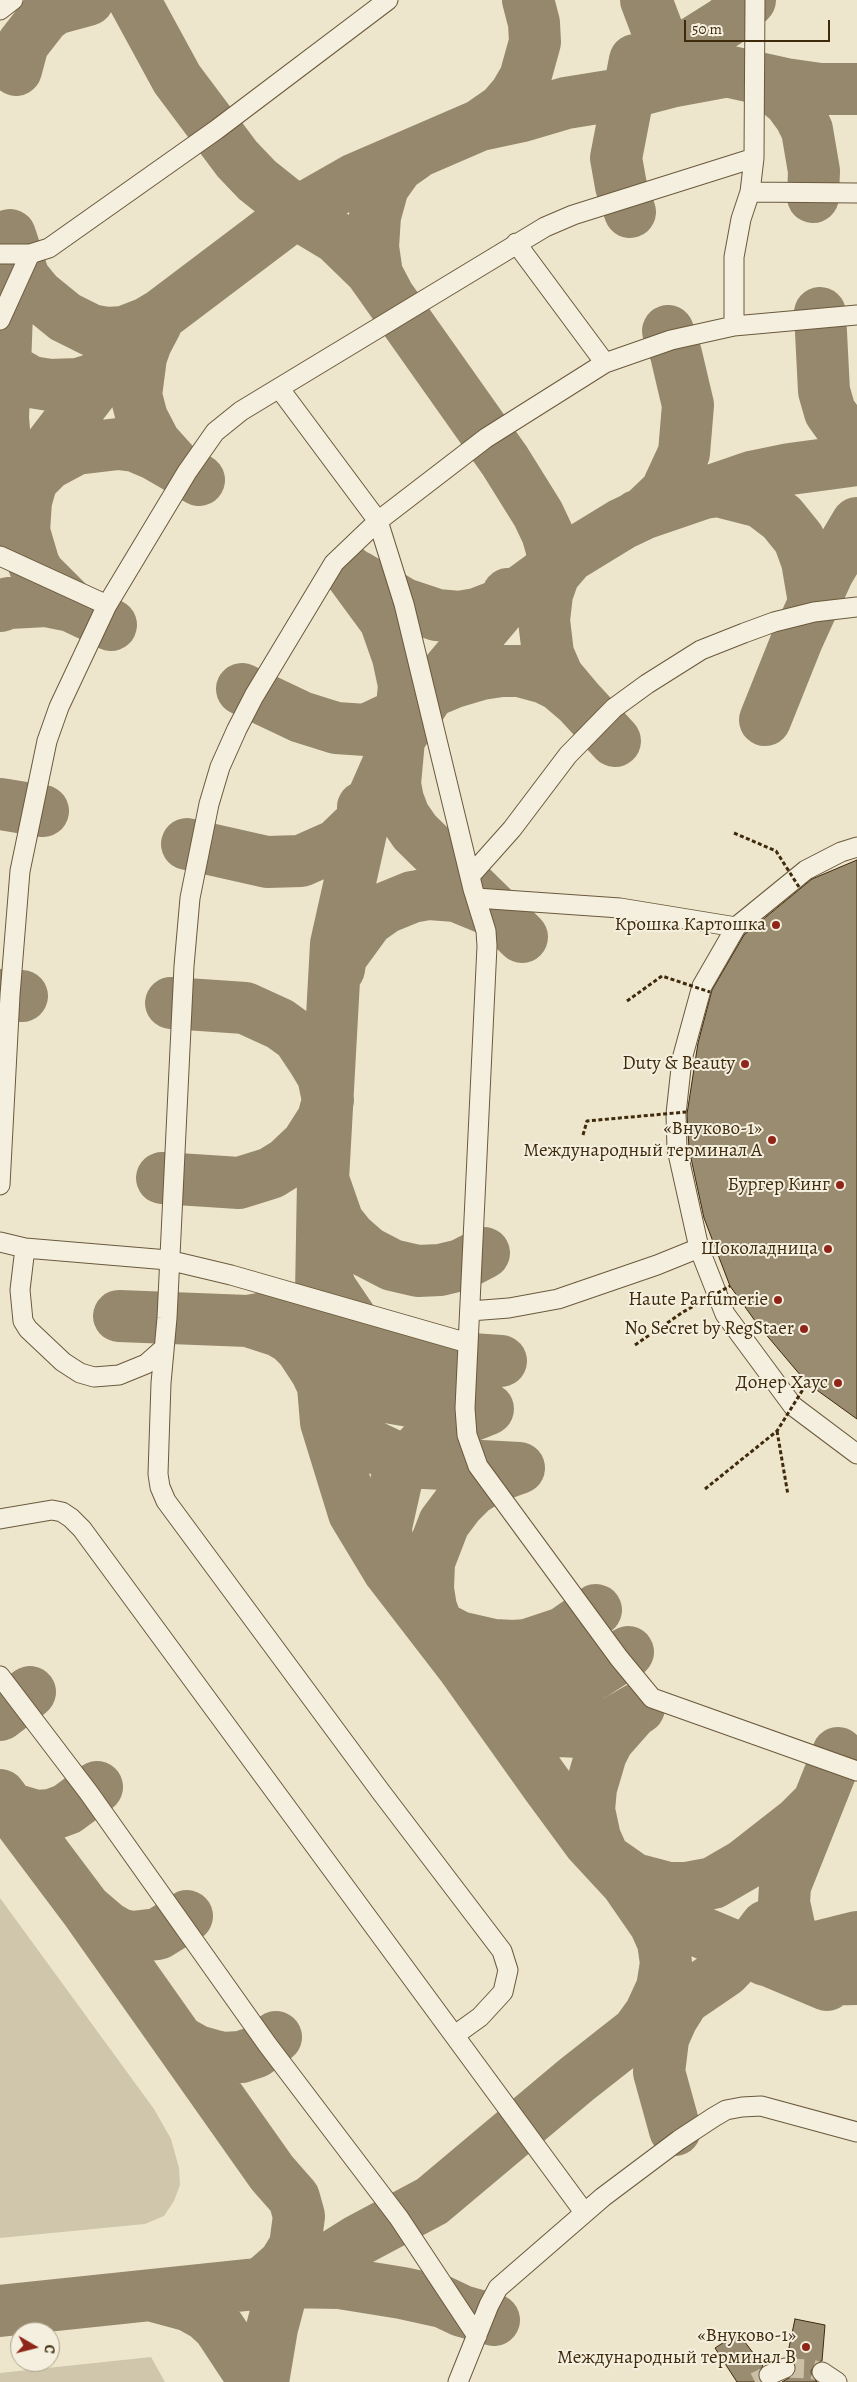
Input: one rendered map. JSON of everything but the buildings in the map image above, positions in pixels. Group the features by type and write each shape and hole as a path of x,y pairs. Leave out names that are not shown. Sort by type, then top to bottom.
{"lane":[{"path":"0,10 13,0"},
{"path":"0,254 30,254 49,248 216,130 388,0"},
{"path":"734,326 734,257 741,219 750,192 754,158 755,0"},
{"path":"0,1185 10,986 20,871 50,732 59,707 107,605 187,472 215,432 241,411 516,243 573,215 754,158"},
{"path":"750,192 857,193"},
{"path":"516,243 605,363"},
{"path":"0,320 30,254"},
{"path":"455,2035 480,2017 503,1992 508,1970 502,1951 166,1501 158,1474 182,1004 190,898 200,846 220,767 254,696 334,563 378,520 486,438 605,363 671,340 734,326 857,315"},
{"path":"279,388 378,520 406,613 476,898 486,931 487,946 465,1408 467,1435 478,1466 641,1687 652,1698 661,1703 857,1771"},
{"path":"0,556 107,605"},
{"path":"471,875 512,829 568,755 614,708 647,684 701,650 744,633 774,622 814,612 857,607"},
{"path":"857,847 840,852 806,870 736,927 702,986 682,1059 676,1114 677,1149 699,1248 725,1314 794,1406 857,1454"},
{"path":"476,898 620,908 736,927"},
{"path":"0,1242 25,1248 168,1260 231,1275 468,1343"},
{"path":"25,1248 20,1290 23,1321 43,1344 63,1362 80,1373 94,1377 119,1375 146,1364 164,1348"},
{"path":"470,1310 509,1308 558,1299 657,1265 699,1248"},
{"path":"0,1519 52,1510 62,1512 72,1518 82,1529 584,2212"},
{"path":"0,1676 9,1701 88,1793 267,2044 399,2218 477,2336"},
{"path":"457,2381 477,2336 488,2305 498,2288 584,2212 679,2140 726,2110 761,2106 857,2132"}],"path":[{"path":"734,833 776,851 799,887"},
{"path":"628,1002 662,976 710,992"},
{"path":"583,1135 587,1121 686,1112"},
{"path":"635,1346 683,1312 730,1286"},
{"path":"706,1489 776,1431 807,1383"},
{"path":"776,1431 788,1495"}],"shaded area":[{"path":"0,1898 154,2109 171,2139 179,2168 180,2185 174,2201 164,2216 145,2224 0,2238"},
{"path":"151,2357 165,2382 0,2382 0,2373 60,2372 60,2367"}],"taxiway":[{"path":"16,70 23,44 44,17 55,9 88,0"},
{"path":"134,0 177,79 237,159 257,180 307,220 337,238 370,270 505,461 538,514 547,533 552,550 552,571 548,591"},
{"path":"480,125 503,109 515,95 525,78 535,42 534,23 528,0"},
{"path":"646,0 660,37 675,56 690,63 785,84 820,89 857,89"},
{"path":"653,68 726,22 750,0"},
{"path":"630,212 621,186 616,158 635,60"},
{"path":"0,527 32,480 37,463 109,369 162,314 297,212 355,179 480,125 522,116 566,103 628,93 670,82 724,72"},
{"path":"764,81 789,101 807,130 814,171 813,197"},
{"path":"387,293 377,274 373,247 375,216 383,187 398,166 415,154"},
{"path":"8,477 3,418 10,235"},
{"path":"11,238 24,278 38,295 65,317 91,330 107,333 124,332 147,323 162,314"},
{"path":"820,313 824,391 830,412 850,440 857,445"},
{"path":"156,324 141,357 136,395 142,418 155,443 173,463"},
{"path":"637,516 643,514 666,492 684,453 688,405 676,354 668,331"},
{"path":"0,364 31,382 50,385 78,384 94,379 109,369"},
{"path":"111,625 71,606 39,574 34,565 24,531 26,501 32,480 48,464 76,449 118,444 135,446 154,454 199,480"},
{"path":"0,2311 275,2282 293,2278 311,2270 357,2241 432,2201 576,2080 637,2032 650,2014 662,1988 666,1963 663,1942 655,1924 626,1882 589,1842 463,1667 389,1571 354,1513 326,1422 320,1351 323,1180 336,944 364,819 399,739 430,692 505,603 568,557 622,524 643,514 751,477 790,469 857,460"},
{"path":"704,493 718,491 761,502 782,518 799,539 807,561 813,596"},
{"path":"765,720 797,640 828,572 857,523"},
{"path":"566,560 554,574 547,594 544,620 548,654 558,677 579,702"},
{"path":"349,571 385,620 398,657 404,685 395,784 404,816 415,832 522,937"},
{"path":"357,576 404,604 437,615 459,617 477,614 505,603 508,594"},
{"path":"0,606 9,603 46,601 71,606"},
{"path":"242,689 301,717 336,728 366,730 402,713 430,692 454,682 481,674 519,671 545,678 559,685 579,702 615,741"},
{"path":"0,804 43,811"},
{"path":"187,844 267,862 301,861 337,845 364,819 363,807"},
{"path":"339,969 341,957 368,920 385,908 412,897 429,894 456,896 495,912"},
{"path":"0,995 22,996"},
{"path":"162,1178 239,1183 271,1173 287,1163 307,1144 323,1119 328,1100 323,1076 314,1061 298,1037 280,1024 245,1008 171,1003"},
{"path":"324,1182 338,1222 350,1237 367,1252 392,1265 418,1271 440,1270 461,1265 484,1253"},
{"path":"322,1264 331,1289 354,1323 370,1337 390,1348 410,1355 501,1361"},
{"path":"119,1316 248,1321 264,1318 281,1311"},
{"path":"322,1319 334,1346 350,1370 380,1396 432,1405 487,1409"},
{"path":"248,1321 279,1331 291,1338 301,1348 316,1371 333,1407 357,1436 370,1445 406,1462 519,1468"},
{"path":"389,1571 386,1527 397,1478 406,1462 429,1438 448,1425 488,1409"},
{"path":"440,1632 431,1608 428,1589 429,1562 444,1523 459,1503 472,1490 491,1478 519,1468"},
{"path":"427,1617 436,1625 459,1637 494,1645 513,1646 527,1645 563,1633 596,1610"},
{"path":"471,1671 492,1680 530,1691 553,1689 594,1674 628,1652"},
{"path":"0,1715 30,1692"},
{"path":"488,1699 498,1708 528,1725 560,1731 579,1732 600,1727 615,1722 639,1708"},
{"path":"631,1714 608,1740 601,1754 591,1788 589,1810 595,1838 604,1858 634,1879 668,1888 686,1888 713,1883 744,1865 799,1822 817,1804"},
{"path":"838,1753 785,1886 784,1903 792,1939 815,1980 857,1979"},
{"path":"9,1808 36,1816 51,1815 67,1809 97,1787"},
{"path":"0,1795 85,1908 272,2173 294,2198 299,2216 295,2246 284,2264 266,2280 257,2284"},
{"path":"639,1900 665,1917 827,1985"},
{"path":"86,1909 107,1927 119,1934 132,1937 158,1934 187,1916"},
{"path":"661,2043 672,2018 684,1999 725,1971 766,1926"},
{"path":"765,1960 857,1937"},
{"path":"667,2007 659,2072 675,2130"},
{"path":"179,2041 197,2051 222,2058 241,2057 256,2052 276,2037"},
{"path":"263,2382 272,2328 292,2253"},
{"path":"282,2282 340,2283 402,2293 443,2302 462,2311 494,2320"},
{"path":"153,2296 190,2306 206,2315 218,2326 255,2382"}],"tunnel":[{"path":"785,2368 811,2369 822,2372"},
{"path":"755,2382 769,2375"}],"place":[{"name":"Крошка Картошка","path":"776,925"},
{"name":"Duty & Beauty","path":"745,1064"},
{"name":"«Внуково-1» Международный терминал А","path":"772,1140"},
{"name":"Бургер Кинг","path":"840,1185"},
{"name":"Шоколадница","path":"828,1249"},
{"name":"Haute Parfumerie","path":"778,1300"},
{"name":"No Secret by RegStaer","path":"804,1329"},
{"name":"Донер Хаус","path":"838,1383"},
{"name":"«Внуково-1» Международный терминал B","path":"806,2347"}]}
